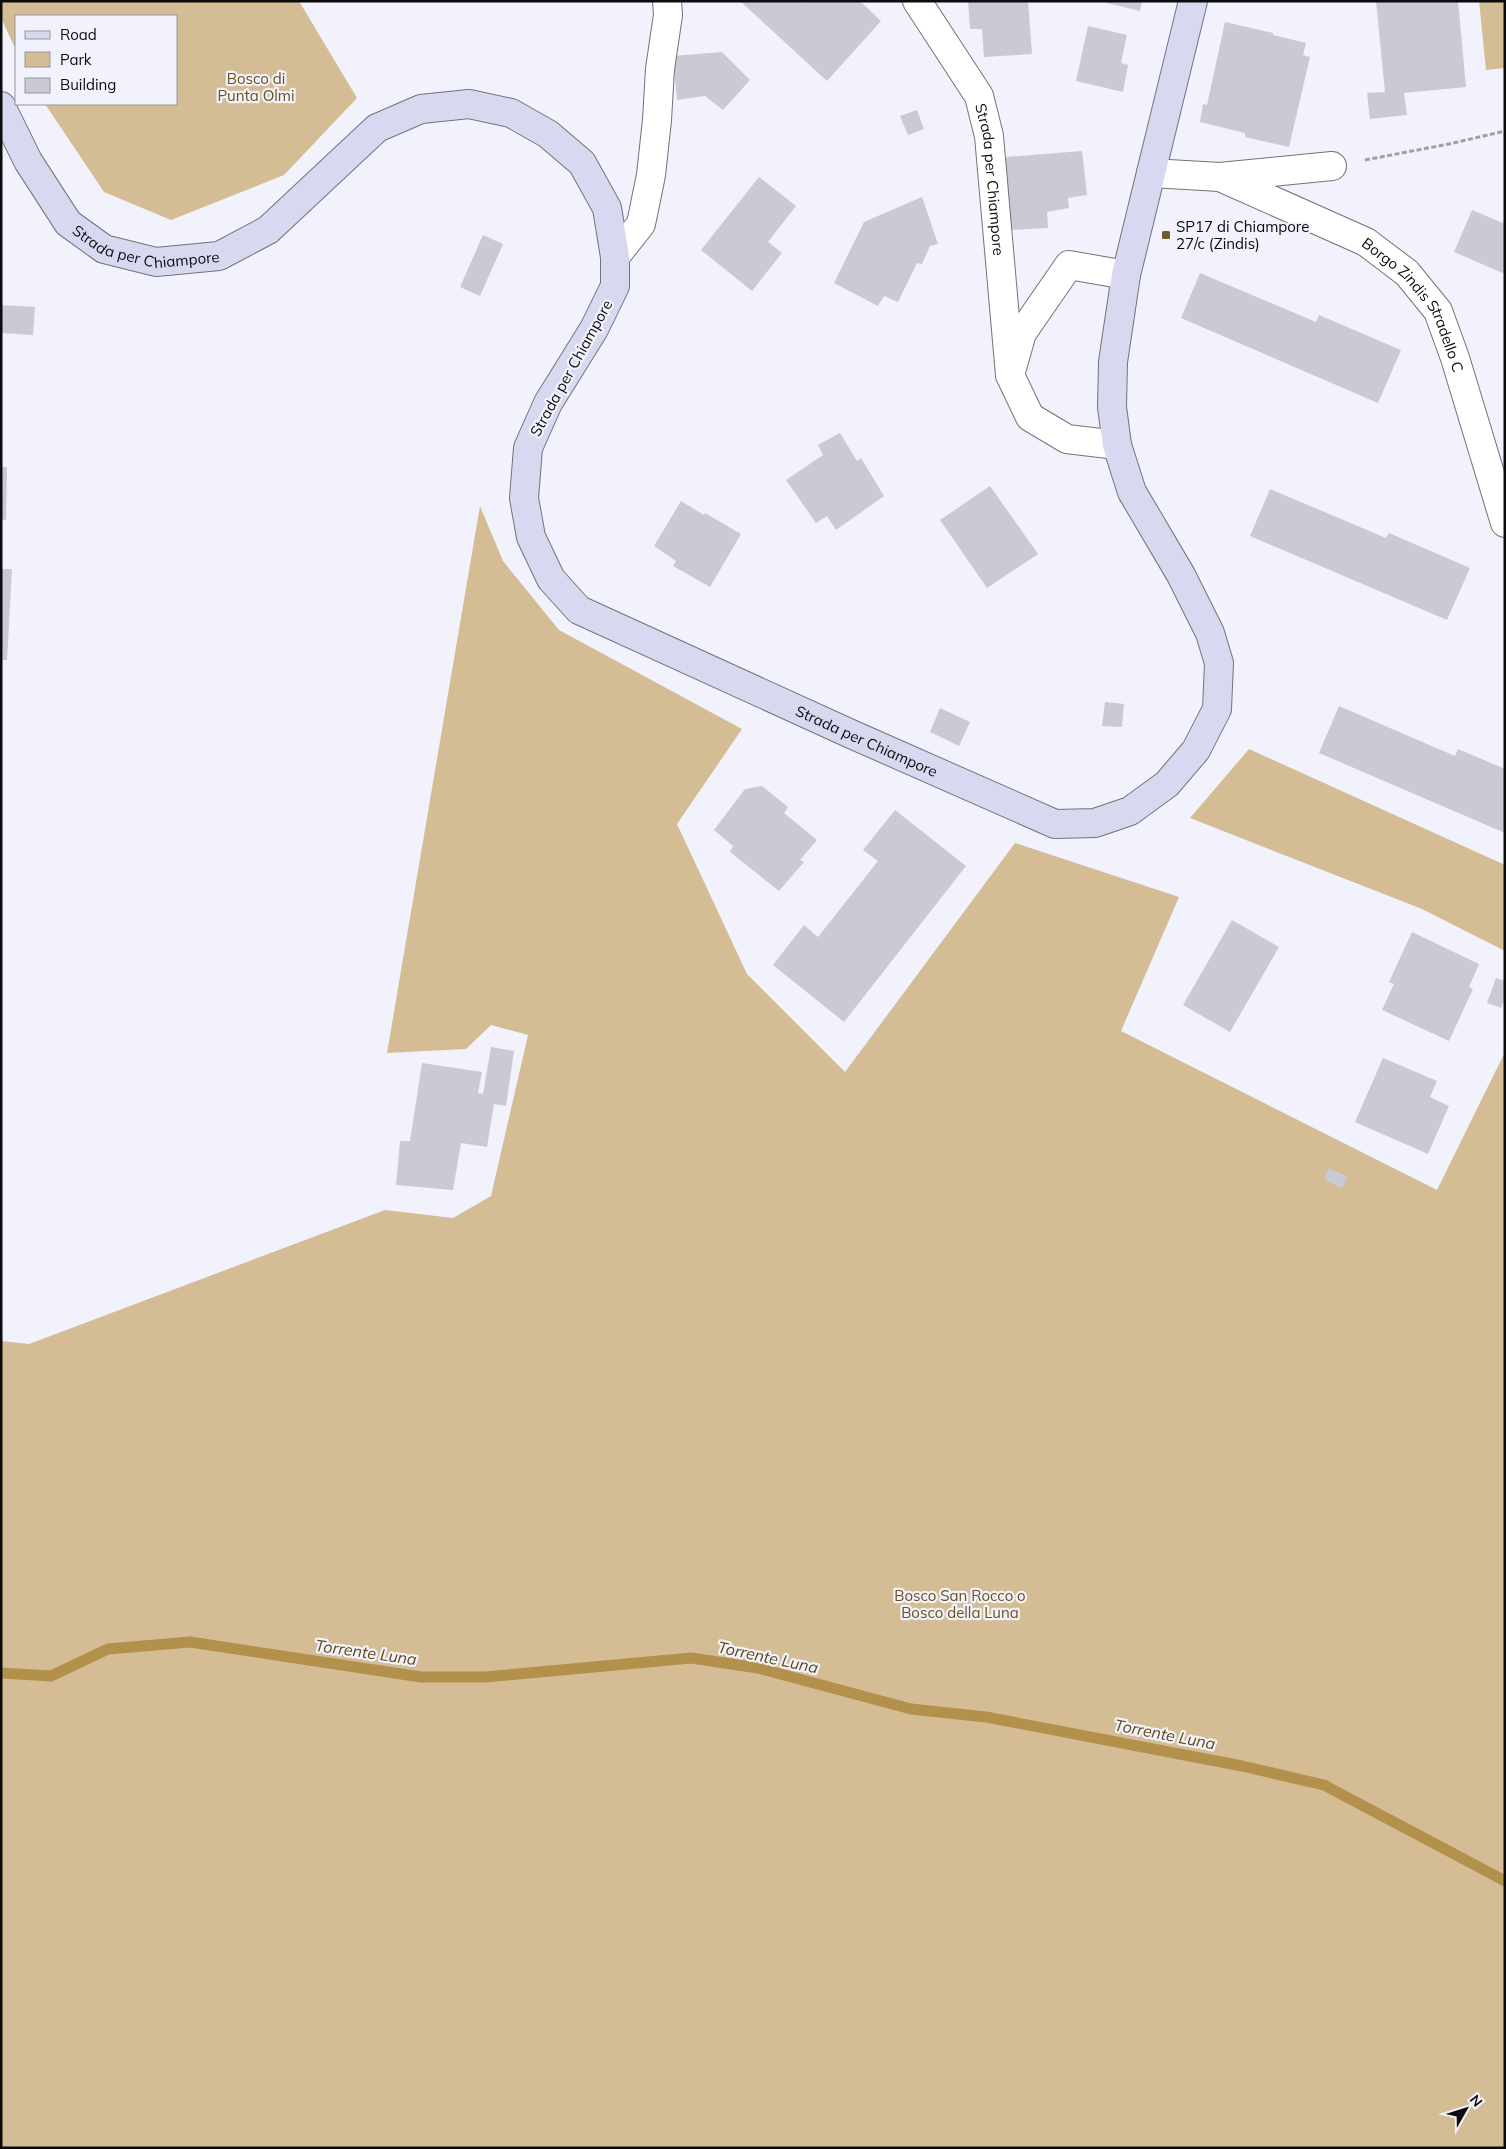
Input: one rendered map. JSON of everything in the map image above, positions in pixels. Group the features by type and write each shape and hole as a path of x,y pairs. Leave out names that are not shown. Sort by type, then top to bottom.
{"street":[{"path":"615,257 641,224 651,175 658,120 660,69 668,15 667,1"},
{"name":"Strada per Chiampore","path":"918,1 978,96 989,136 1010,375 1030,418 1067,439 1117,445"},
{"name":"Strada per Chiampore","path":"1,106 28,160 68,223 104,249 156,262 219,256 268,230 377,128 421,109 469,104 511,113 548,134 582,163 607,208 615,257 615,286 594,329 548,403 528,448 524,498 531,537 551,579 579,610 860,738 1055,824 1095,823 1130,812 1167,784 1196,750 1216,709 1219,663 1210,633 1181,575 1132,492 1117,445 1112,407 1113,362 1126,275 1193,1"},
{"name":"Borgo Zindis Stradello C","path":"1151,172 1220,177 1332,166"},
{"name":"Borgo Zindis Stradello C","path":"1220,177 1366,242 1407,273 1438,311 1455,358 1505,523"},
{"path":"1010,375 1022,333 1069,265 1126,275"}],"path":[{"path":"1332,166 1449,144 1505,130"}],"green space":[{"name":"Bosco di Punta Olmi","path":"1,1 299,1 357,98 284,175 171,220 104,192 46,105 178,105 178,15 15,15 15,48 1,18"},
{"path":"1479,1 1505,1 1505,68 1486,70"},
{"name":"Bosco San Rocco o Bosco della Luna","path":"480,506 503,561 559,630 742,729 677,824 747,974 845,1072 1015,843 1179,897 1121,1031 1437,1190 1505,1052 1505,2148 1,2148 1,1341 29,1344 385,1210 453,1218 491,1196 528,1035 491,1025 466,1049 387,1053"},
{"path":"1249,749 1505,865 1505,951 1422,909 1190,818"}],"building":[{"path":"740,1 804,1 807,3 809,1 860,1 881,21 827,81"},
{"path":"968,1 1028,1 1032,54 984,57 982,29 970,29"},
{"path":"1099,1 1142,1 1140,11"},
{"path":"1376,1 1458,1 1466,87 1404,93 1407,115 1370,119 1367,93 1385,92"},
{"path":"1225,22 1306,43 1303,55 1310,57 1289,147 1245,137 1245,133 1200,122 1203,104 1207,105"},
{"path":"1088,26 1127,35 1121,63 1128,65 1123,92 1076,81"},
{"path":"722,52 750,80 723,110 705,96 677,100 673,56"},
{"path":"917,110 924,129 908,135 900,116"},
{"path":"1082,151 1087,195 1068,198 1069,208 1047,212 1048,228 1009,230 1005,157"},
{"path":"759,177 796,206 768,242 782,253 752,291 701,250"},
{"path":"922,197 938,244 930,246 922,264 917,263 898,302 884,296 878,306 834,283 864,222"},
{"path":"1472,210 1503,223 1505,218 1505,274 1454,252"},
{"path":"483,235 503,244 480,296 460,287"},
{"path":"1200,273 1316,322 1319,315 1401,350 1378,403 1181,318"},
{"path":"1,305 35,307 33,335 1,333"},
{"path":"840,433 857,461 861,458 884,496 836,530 827,516 816,523 786,480 823,455 818,445"},
{"path":"1,467 7,467 6,520 1,519"},
{"path":"990,486 1038,554 987,588 940,520"},
{"path":"1270,489 1386,538 1389,533 1470,568 1447,620 1250,536"},
{"path":"681,501 741,534 710,587 673,566 676,561 654,546"},
{"path":"1,569 12,569 7,660 1,660"},
{"path":"1105,702 1124,704 1122,727 1102,726"},
{"path":"1339,706 1455,756 1458,749 1505,769 1505,833 1319,753"},
{"path":"940,708 970,722 959,746 930,732"},
{"path":"762,786 788,807 784,813 817,840 800,860 804,862 779,891 730,852 733,846 714,830 745,789"},
{"path":"895,810 966,866 844,1022 773,965 804,925 818,937 878,861 863,850"},
{"path":"1232,920 1279,947 1230,1032 1183,1005"},
{"path":"1412,932 1479,964 1469,987 1473,989 1449,1041 1382,1010 1394,984 1389,982"},
{"path":"1496,978 1505,981 1505,998 1501,1008 1487,1003"},
{"path":"491,1047 514,1051 506,1106 494,1104 487,1147 461,1143 453,1190 396,1185 400,1141 410,1141 422,1063 482,1072 478,1093 483,1094"},
{"path":"1383,1058 1437,1081 1430,1097 1449,1106 1428,1154 1355,1122"},
{"path":"1329,1168 1348,1177 1342,1188 1324,1179"}],"waterway":[{"name":"Torrente Luna","path":"1,1673 51,1676 108,1649 190,1642 421,1677 485,1677 691,1658 758,1668 911,1709 986,1717 1242,1766 1324,1785 1505,1881"}],"place":[{"name":"SP17 di Chiampore 27/c (Zindis)","path":"1166,235"}]}
